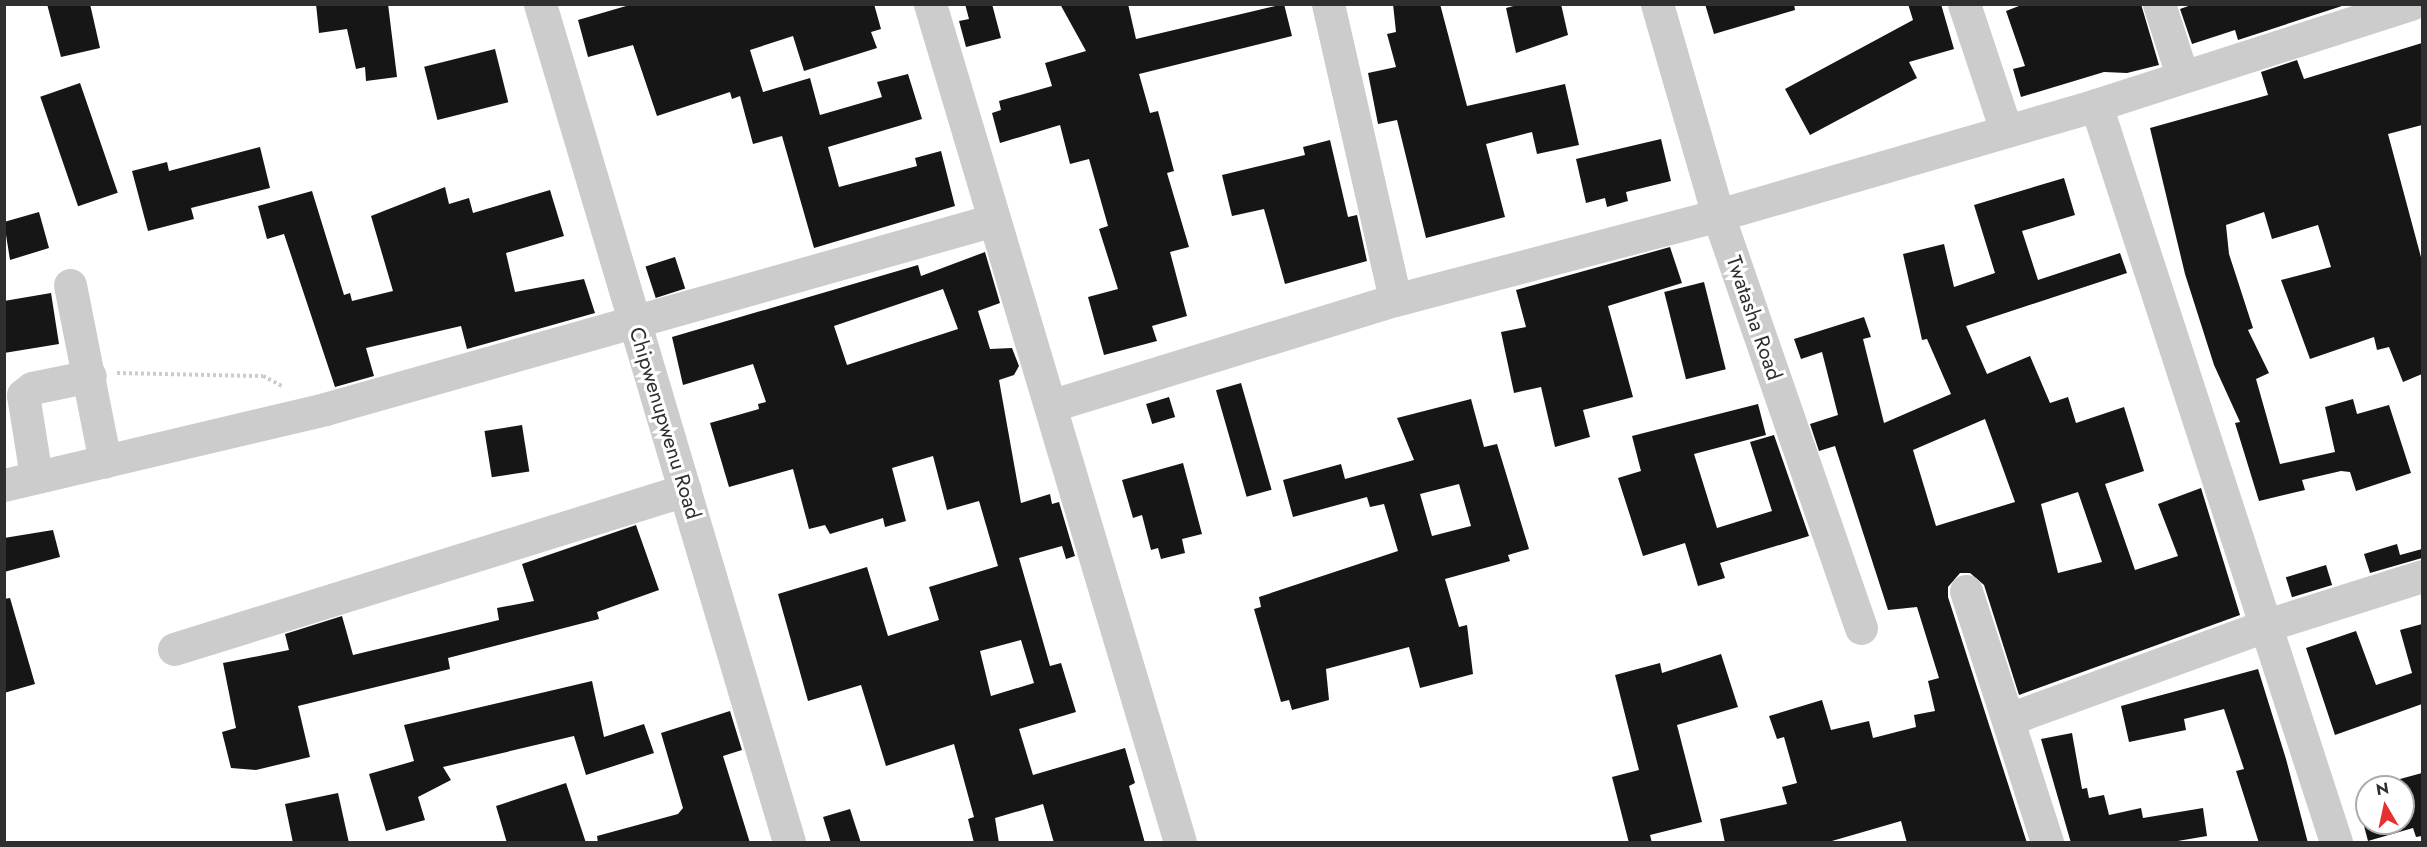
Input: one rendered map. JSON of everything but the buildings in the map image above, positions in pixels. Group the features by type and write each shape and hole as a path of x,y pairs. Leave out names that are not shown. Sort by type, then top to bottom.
{"street":[{"name":"Chipwenupwenu Road","path":"540,4 789,843"},
{"path":"930,4 994,220 1053,405 1180,843"},
{"path":"1328,4 1395,300"},
{"name":"Twatasha Road","path":"1657,4 1719,215 1861,628"},
{"path":"1965,4 2006,130"},
{"path":"2159,4 2182,75"},
{"path":"1053,405 1395,300 1719,215 2096,105 2182,75 2411,4"},
{"path":"2096,105 2336,843"},
{"path":"4,485 325,409 994,220"},
{"path":"70,285 90,375 105,462"},
{"path":"36,476 23,395 32,388 90,375"},
{"path":"174,649 685,490"},
{"path":"2009,719 2266,626 2422,576"},
{"path":"1966,591 2047,843"}],"path":[{"path":"90,375 146,370 263,376 325,409"}]}
